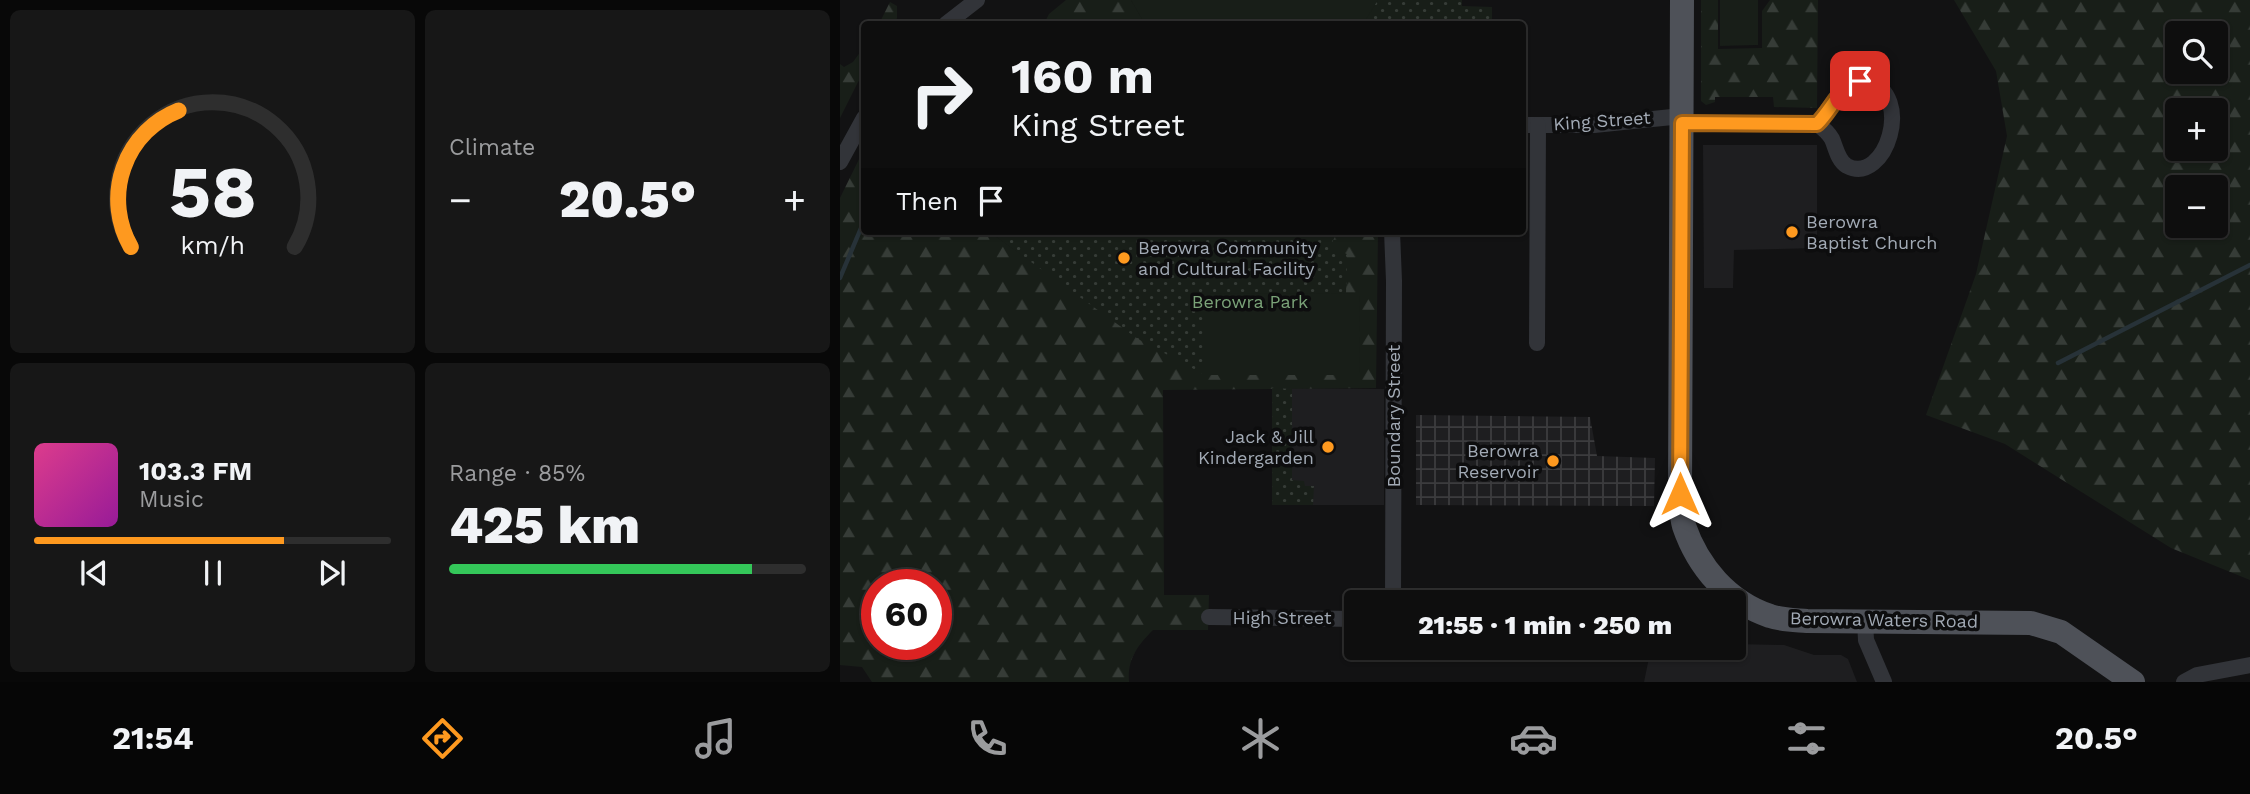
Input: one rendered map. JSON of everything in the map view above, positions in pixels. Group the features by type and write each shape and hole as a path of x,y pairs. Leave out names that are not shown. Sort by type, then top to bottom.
{"main road":[{"name":"Berowra Waters Road","path":"1682,0 1680,494 1683,524 1695,551 1712,578 1712,590"},
{"name":"Berowra Waters Road","path":"1746,605 1772,617 1807,621 2031,623 2061,632 2133,682"}],"street":[{"path":"950,21 977,0"},
{"path":"1860,81 1874,84 1891,106 1891,138 1885,149 1865,167 1845,166 1831,138 1817,124 1848,84 1860,81"},
{"name":"King Street","path":"1530,125 1594,125 1682,119 1817,124"},
{"path":"840,162 861,124"},
{"path":"1530,125 1537,343"},
{"name":"Boundary Street","path":"1392,235 1393,590"},
{"name":"High Street","path":"1209,617 1344,618"},
{"path":"1865,621 1866,640 1884,682"},
{"path":"2184,682 2197,675 2250,665"}],"shaded area":[{"path":"1703,145 1817,145 1817,248 1734,250 1733,288 1704,288"},
{"name":"Jack & Jill Kindergarden","path":"1272,388 1384,389 1384,505 1272,505"},
{"path":"1416,415 1590,417 1597,456 1655,458 1654,506 1416,505"},
{"path":"1746,644 1784,645 1814,655 1841,655 1848,659 1857,682 1644,682 1649,660 1746,660"}],"green space":[{"path":"1066,0 1131,0 1143,21 1046,21 1049,14"},
{"path":"1131,0 1462,0 1462,6 1492,7 1492,21 1143,21"},
{"path":"1131,0 1378,0 1365,21 1143,21"},
{"path":"1701,0 1718,0 1718,49 1762,48 1762,11 1770,0 1818,0 1817,108 1774,107 1773,97 1715,97 1715,102 1706,105 1701,101"},
{"path":"1720,0 1758,0 1758,45 1720,46"},
{"path":"1954,0 2250,0 2250,580 2171,548 2005,444 1926,415 1976,274 2007,136 1996,71"},
{"path":"890,2 897,6 896,21 880,21"},
{"path":"861,51 861,78 840,118 840,64 844,67 853,62"},
{"path":"861,155 861,235 994,235 1036,265 1346,294 1329,260 1325,235 1378,235 1376,388 1163,390 1164,595 1209,595 1208,630 1153,630 1135,653 1130,666 1129,682 872,682 862,667 840,665 840,198"},
{"name":"Berowra Park","path":"994,235 1336,235 1329,248 1347,254 1346,293 1360,294 1359,375 1205,375 1138,339"},
{"path":"1205,293 1360,294 1359,375 1205,375"},
{"path":"1272,388 1292,389 1292,480 1304,481 1305,486 1314,486 1313,505 1272,505"}],"waterway":[{"path":"840,278 861,228"},
{"path":"2058,363 2250,265"}],"place":[{"name":"Berowra Baptist Church","path":"1792,232"},
{"name":"Berowra Community and Cultural Facility","path":"1124,258"},
{"name":"Jack & Jill Kindergarden","path":"1328,447"},
{"name":"Berowra Reservoir","path":"1553,461"}],"route":[{"path":"1680,494 1682,123 1817,124 1848,84 1860,81"}]}
